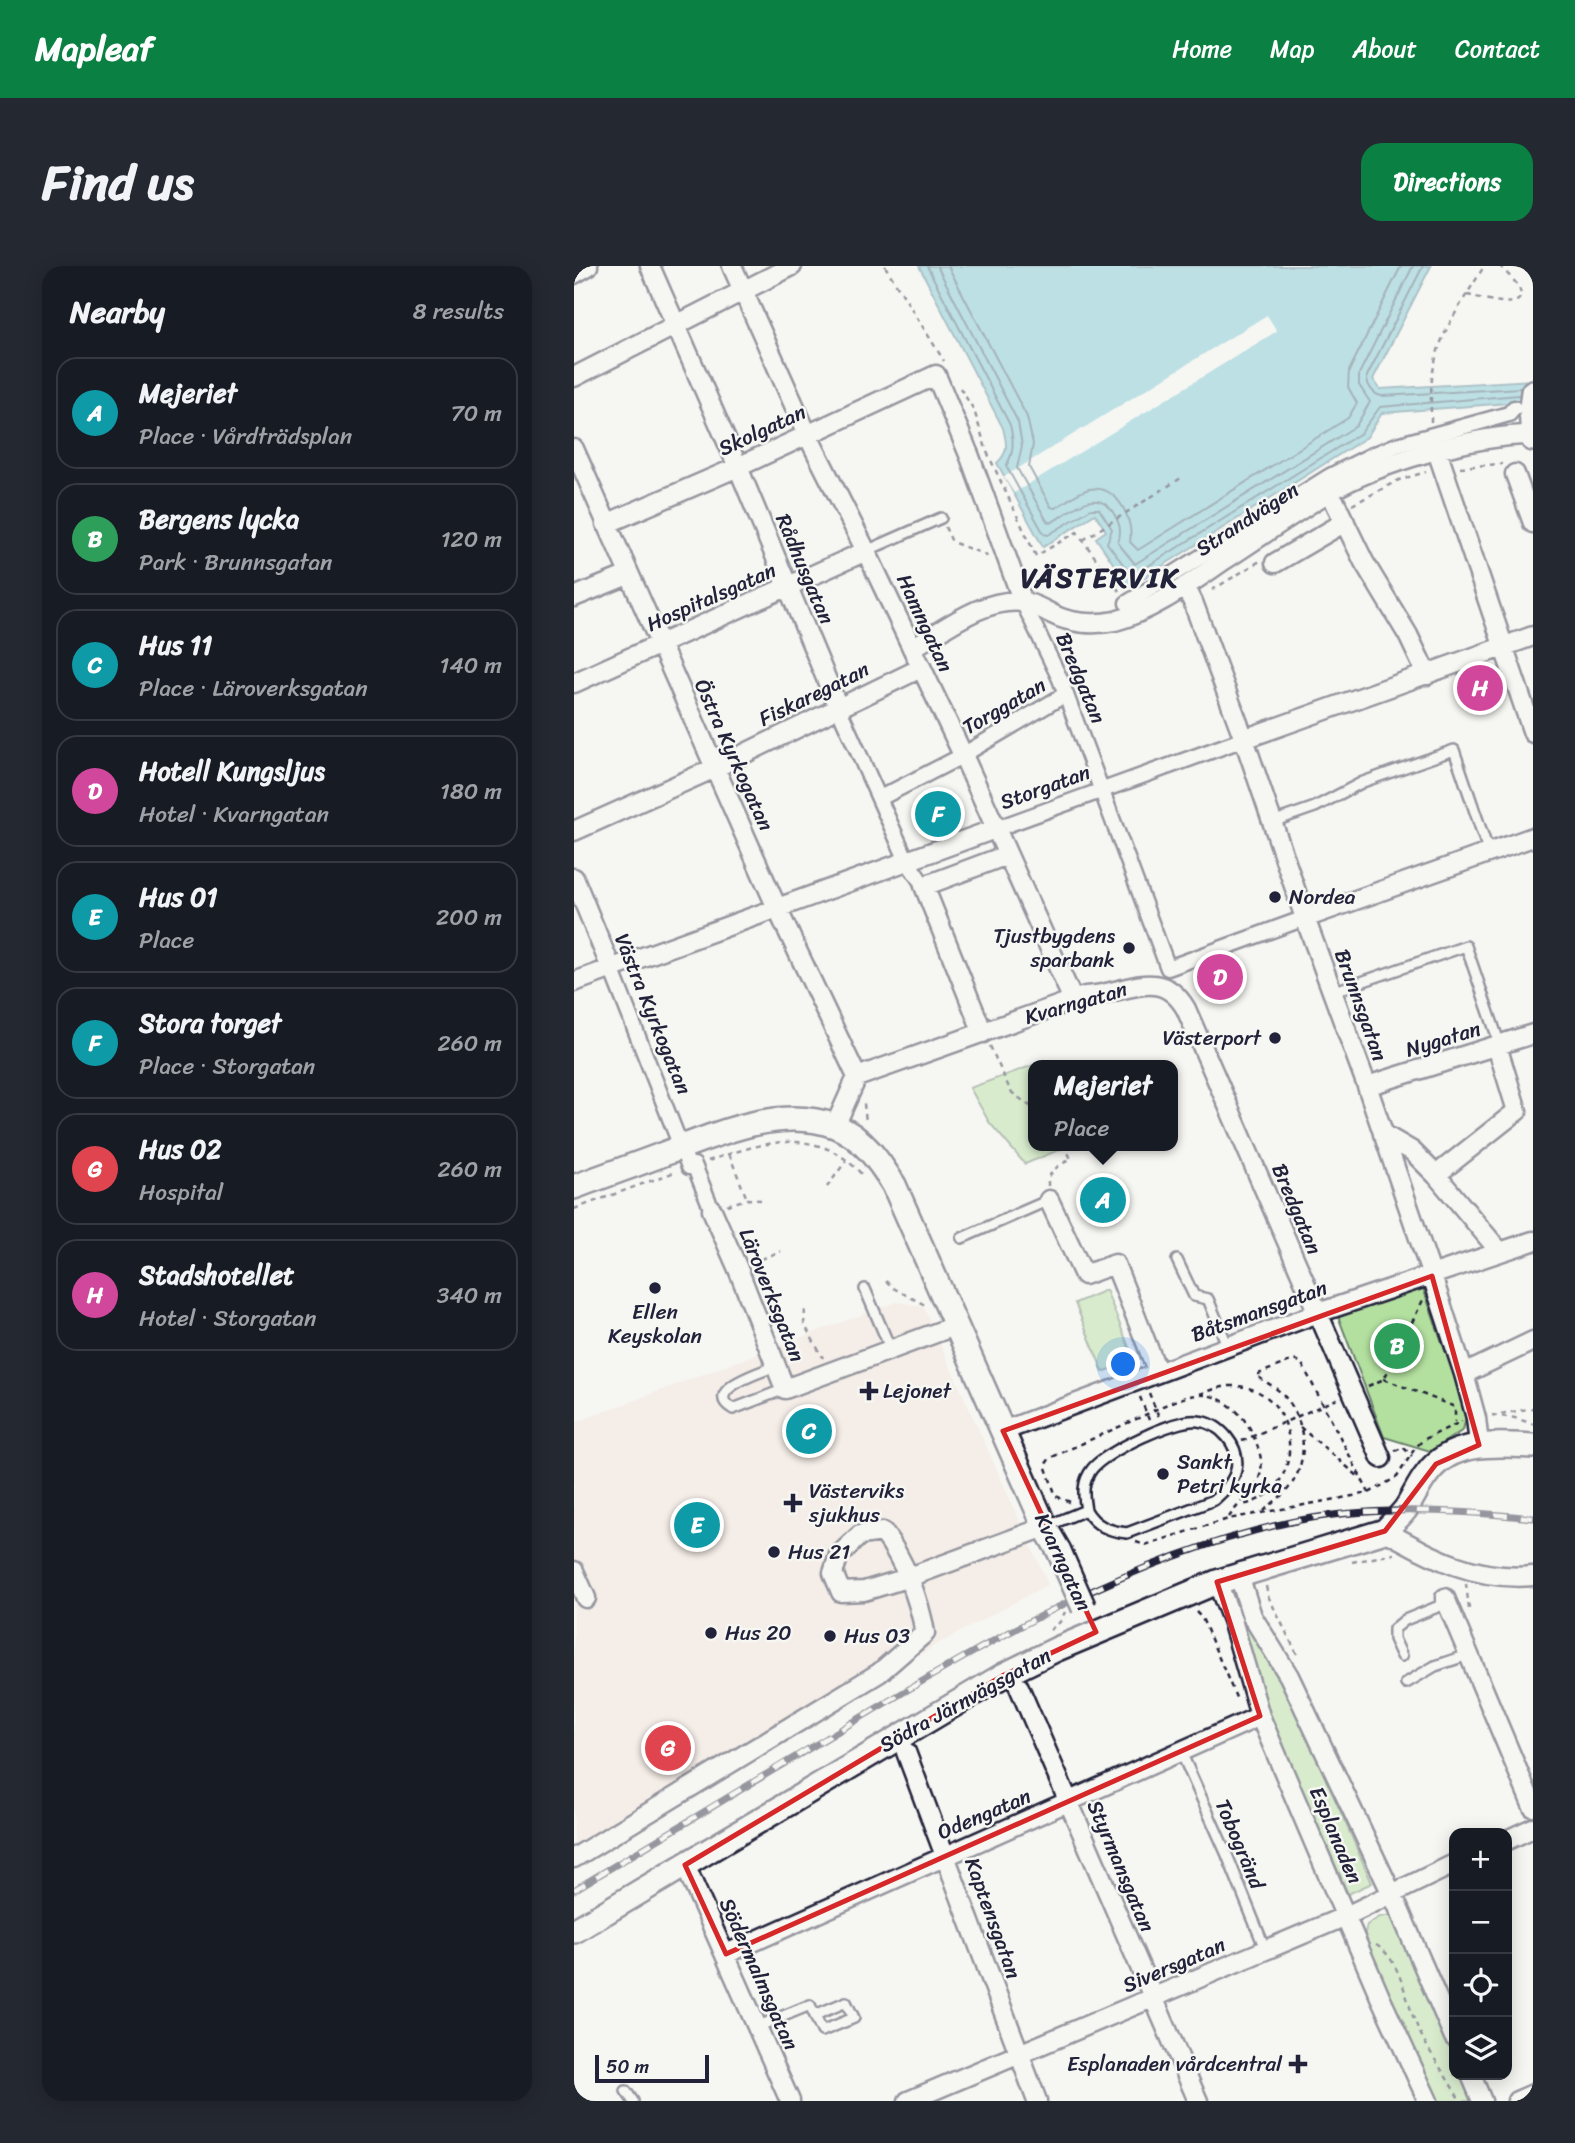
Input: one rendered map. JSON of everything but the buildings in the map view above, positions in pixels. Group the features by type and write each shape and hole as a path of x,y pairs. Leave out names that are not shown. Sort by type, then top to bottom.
{"street":[{"path":"574,274 588,266"},
{"name":"Rådhusgatan","path":"650,266 738,467 838,707 907,860 924,886 983,1033"},
{"name":"Hamngatan","path":"732,266 807,434 912,648 1073,1000"},
{"path":"574,377 792,266"},
{"path":"912,648 987,607 1006,602 1023,602 941,370"},
{"name":"Skolgatan","path":"606,524 738,467 941,370"},
{"path":"1127,603 1340,471 1397,445 1509,414 1526,401 1532,437"},
{"name":"Strandvägen","path":"1023,602 1039,606 1074,622 1113,621 1135,614 1189,594 1330,492 1362,475 1440,459 1499,437 1532,437"},
{"name":"Östra Kyrkogatan","path":"574,449 777,908 857,1077"},
{"path":"1440,459 1533,733"},
{"path":"1515,474 1533,523"},
{"path":"1330,492 1364,562 1408,635 1427,675"},
{"path":"1268,562 1342,517"},
{"name":"Hospitalsgatan","path":"574,683 866,551"},
{"path":"574,597 628,575"},
{"name":"Brunnsgatan","path":"1189,594 1244,739 1435,1284 1464,1374 1476,1418 1479,1444"},
{"name":"Bredgatan","path":"1023,602 1066,694 1166,977 1186,1009 1381,1458"},
{"name":"Storgatan","path":"574,982 1533,636"},
{"name":"Fiskaregatan","path":"574,831 715,768 921,668"},
{"name":"Torggatan","path":"880,798 962,755 1066,694"},
{"name":"Kvarngatan","path":"857,1077 1085,996 1103,996 1166,977 1305,918 1533,836"},
{"path":"924,886 1007,855"},
{"name":"Västra Kyrkogatan","path":"574,878 688,1160"},
{"name":"Nygatan","path":"1367,1086 1533,1034"},
{"path":"1436,1175 1517,1111 1498,1046"},
{"path":"835,1126 857,1077"},
{"name":"Kvarngatan","path":"574,1187 688,1160 737,1127 778,1119 812,1121 835,1126 870,1150 894,1185 1045,1527 1059,1551 1096,1632"},
{"path":"1383,1134 1412,1150 1500,1252"},
{"name":"Läroverksgatan","path":"688,1160 738,1269 785,1390 957,1325"},
{"path":"1049,1200 1084,1275 1115,1264 1145,1378"},
{"name":"Båtsmansgatan","path":"1003,1431 1318,1313 1435,1284 1500,1252 1533,1241"},
{"path":"1464,1374 1533,1341"},
{"path":"1533,1446 1479,1444 1460,1450 1428,1472 1403,1512 1385,1531 1459,1568 1514,1577 1533,1576"},
{"path":"574,1858 880,1673 925,1633 922,1613 907,1578 1045,1527"},
{"name":"Södra Järnvägsgatan","path":"574,1931 1004,1675 1096,1632 1217,1582 1385,1531"},
{"path":"574,1571 586,1598"},
{"name":"Esplanaden","path":"1239,1574 1252,1616 1289,1676 1391,1893 1449,2026"},
{"name":"Esplanaden","path":"1217,1582 1236,1633 1253,1719 1346,1916 1428,2101"},
{"path":"1446,1601 1533,1807"},
{"name":"Styrmansgatan","path":"1019,1687 1198,2101"},
{"name":"Odengatan","path":"726,1954 1253,1719"},
{"name":"Kaptensgatan","path":"906,1752 1037,2101"},
{"path":"1512,1838 1533,1828"},
{"name":"Södermalmsgatan","path":"685,1865 759,2026 790,2101"},
{"name":"Siversgatan","path":"908,2101 1266,1951 1449,1866"},
{"path":"1473,2080 1482,2101"},
{"path":"1517,2101 1533,2094"}],"lane":[{"path":"866,551 941,518"},
{"path":"1272,822 1315,807 1363,782 1454,750 1489,852"},
{"path":"1332,992 1466,946 1498,1046"},
{"path":"962,1238 1049,1200"},
{"path":"1177,1260 1194,1296 1208,1299 1228,1347"},
{"path":"865,1289 891,1350"},
{"path":"776,1366 731,1384 725,1392 725,1400 733,1409 785,1390"},
{"path":"1189,1420 1215,1426 1232,1445 1236,1469 1223,1492 1213,1500 1126,1532 1100,1526 1091,1520 1086,1510 1083,1490 1093,1467 1117,1450 1154,1433 1189,1420"},
{"path":"1045,1527 1086,1510"},
{"path":"1402,1656 1394,1639 1394,1629 1405,1620 1446,1601"},
{"path":"1406,1683 1434,1666 1468,1655"},
{"name":"Tobogränd","path":"1181,1752 1266,1951"},
{"path":"759,2026 810,2005 815,2015"},
{"path":"626,2091 633,2101"}],"path":[{"path":"885,266 941,370"},
{"path":"1431,419 1435,359 1449,326 1484,266"},
{"path":"1467,295 1506,304 1517,300 1520,290 1500,266"},
{"path":"960,388 974,410 987,452 1036,555 1077,532 1127,603"},
{"path":"1342,517 1399,480 1440,459 1505,464 1515,474"},
{"path":"1083,540 1182,479 1104,527"},
{"path":"941,518 952,542 986,555 996,576 1012,573"},
{"path":"1189,594 1268,562"},
{"path":"983,1033 1011,1092 1028,1104"},
{"path":"574,1209 688,1160 729,1154 783,1140 808,1143 847,1160 869,1182"},
{"path":"1049,1200 1048,1177 1058,1166 1071,1159 1067,1151"},
{"path":"729,1154 747,1199"},
{"path":"827,1187 847,1160"},
{"path":"712,1210 747,1199 761,1200"},
{"path":"758,1260 781,1251"},
{"path":"886,1281 895,1289 927,1306 922,1293"},
{"path":"1367,1386 1384,1379 1423,1299 1435,1284"},
{"path":"805,1310 804,1324 808,1335 833,1372"},
{"path":"1264,1511 1288,1489 1303,1457 1300,1427 1284,1395 1256,1373 1298,1360 1369,1493"},
{"path":"1145,1378 1164,1429"},
{"path":"1145,1378 1146,1414 1154,1433"},
{"path":"1384,1379 1455,1407 1455,1423"},
{"path":"1086,1510 1056,1496 1045,1463 1050,1458 1146,1414 1229,1386 1252,1389 1272,1403 1289,1435 1290,1456 1282,1478 1264,1497 1252,1504 1241,1505"},
{"path":"1198,1395 1221,1401 1234,1408 1254,1435 1260,1450 1261,1471 1251,1493 1228,1519"},
{"path":"1254,1435 1337,1399"},
{"path":"1498,1414 1533,1408"},
{"path":"1300,1427 1361,1479"},
{"path":"1126,1532 1135,1542 1145,1545 1228,1519 1369,1493 1397,1478 1411,1455"},
{"path":"1268,1596 1298,1658 1298,1671 1289,1676"},
{"path":"1188,1611 1198,1612 1202,1618 1253,1719"},
{"path":"1373,1943 1386,1950 1417,2027 1460,2101"}],"highlighted area":[{"path":"1432,1276 1479,1445 1436,1464 1385,1531 1217,1582 1260,1716 726,1954 685,1865 1004,1675 1096,1632 1003,1431"}],"shaded area":[{"name":"Västerviks sjukhus","path":"896,1302 923,1306 1048,1584 934,1646 574,1865 574,1423"}],"green space":[{"path":"1028,1067 1028,1151 1056,1151 1025,1164 989,1122 970,1088"},
{"path":"1423,1288 1467,1413 1463,1430 1430,1451 1384,1437 1338,1316"},
{"path":"1106,1290 1134,1360 1103,1372 1075,1303"},
{"path":"1242,1613 1284,1683 1372,1883 1348,1894 1259,1691 1237,1614"},
{"path":"1392,1915 1449,2044 1449,2080 1465,2080 1474,2101 1433,2101 1363,1940 1367,1925 1380,1917"}],"water":[{"path":"919,266 1431,266 1373,379 1380,389 1533,380 1533,401 1382,413 1367,437 1129,587 1096,538 1106,531 1095,514 1043,547 997,463 1004,455 1006,447 1003,428"}],"pier":[{"path":"1267,315 1277,331 1014,493 1004,477"}],"railway":[{"path":"574,1890 824,1739 1013,1630 1118,1579 1173,1557 1229,1538 1316,1517 1378,1511 1440,1511 1533,1518"}],"place":[{"name":"Stadshotellet","path":"1480,688"},
{"name":"Stora torget","path":"938,814"},
{"name":"Nordea","path":"1275,897"},
{"name":"Tjustbygdens sparbank","path":"1129,948"},
{"name":"Hotell Kungsljus","path":"1220,977"},
{"name":"Västerport","path":"1275,1038"},
{"name":"Mejeriet","path":"1103,1200"},
{"name":"Ellen Keyskolan","path":"655,1288"},
{"name":"Bergens lycka","path":"1397,1346"},
{"name":"Lejonet","path":"869,1391"},
{"name":"Hus 11","path":"809,1431"},
{"name":"Sankt Petri kyrka","path":"1163,1474"},
{"name":"Västerviks sjukhus","path":"793,1503"},
{"name":"Hus 01","path":"697,1525"},
{"name":"Hus 21","path":"774,1552"},
{"name":"Hus 20","path":"711,1633"},
{"name":"Hus 03","path":"830,1636"},
{"name":"Hus 02","path":"668,1748"},
{"name":"Esplanaden vårdcentral","path":"1298,2064"}],"district":[{"name":"VÄSTERVIK","path":"1100,577"}]}
